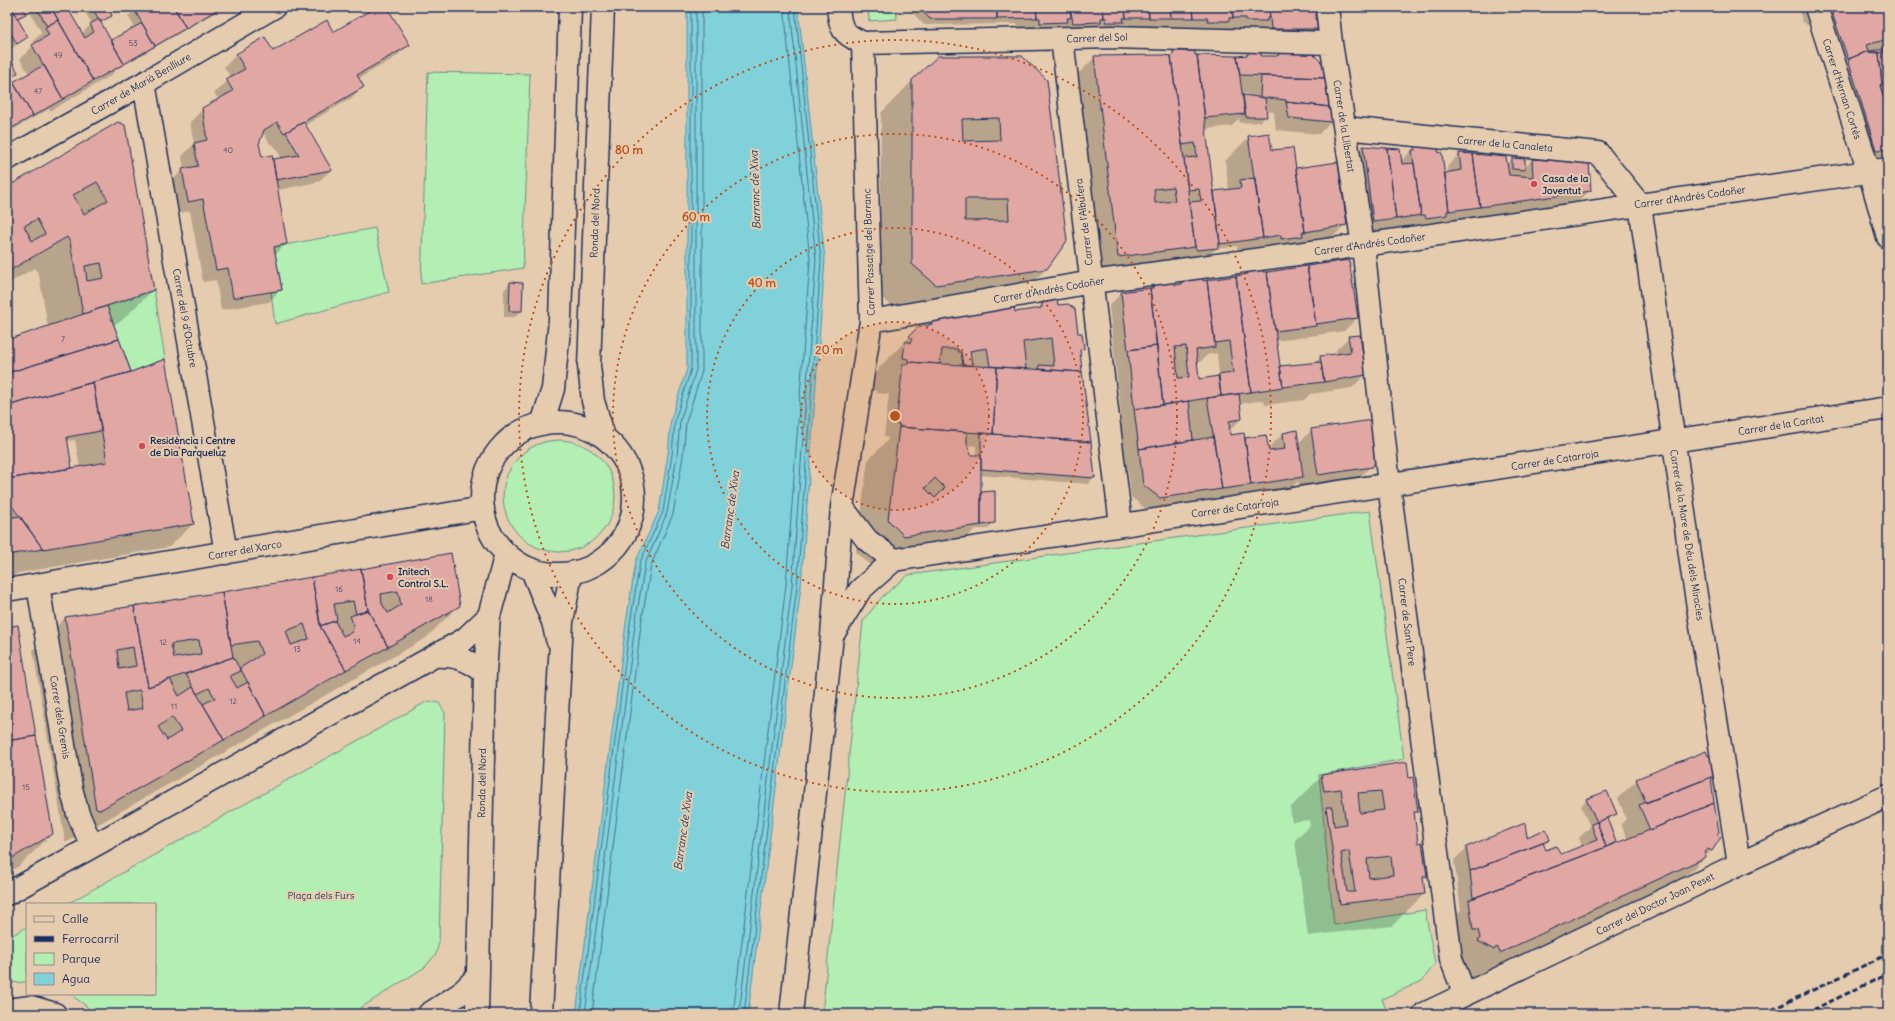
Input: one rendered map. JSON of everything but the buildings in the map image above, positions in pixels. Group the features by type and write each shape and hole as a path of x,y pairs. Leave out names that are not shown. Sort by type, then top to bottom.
{"street":[{"name":"Carrer de Marià Benlliure","path":"7,159 274,7"},
{"path":"542,424 553,389 560,320 570,7"},
{"name":"Ronda del Nord","path":"603,7 590,366 594,401 604,437"},
{"path":"838,7 839,20 846,35 863,43"},
{"name":"Carrer de la Llibertat","path":"1327,7 1331,42 1363,245"},
{"name":"Carrer d'Hernan Cortés","path":"1816,7 1878,170 1888,237"},
{"name":"Carrer del Sol","path":"863,43 1112,37 1331,42"},
{"name":"Carrer de l'Albufera","path":"1062,39 1121,525"},
{"name":"Carrer Passatge del Barranc","path":"791,1012 832,636 842,507 871,321 863,43"},
{"name":"Carrer del 9 d'Octubre","path":"144,82 226,553"},
{"name":"Carrer de la Canaleta","path":"1345,128 1598,153 1640,205"},
{"name":"Carrer d'Andrés Codoñer","path":"871,321 1092,282 1363,245 1878,170"},
{"name":"Carrer de la Mare de Déu dels Miracles","path":"1640,205 1673,441 1739,864"},
{"name":"Carrer de Sant Pere","path":"1363,245 1389,485 1451,959 1465,995"},
{"name":"Carrer de la Caritat","path":"1673,441 1888,408"},
{"path":"563,422 584,427 604,437 621,455 632,479 635,504 629,528 615,550 595,566 571,574 551,574 532,570 518,563 506,554 491,533 483,508 483,485 490,464 503,446 517,432 542,424 563,422"},
{"name":"Carrer de Catarroja","path":"894,560 1673,441"},
{"path":"832,636 860,590 894,560 868,540 842,507"},
{"name":"Carrer del Xarco","path":"7,590 483,508"},
{"name":"Ronda del Nord","path":"478,1014 485,673 489,616 506,554"},
{"path":"532,570 553,622 560,652"},
{"path":"541,1014 562,622 571,574"},
{"name":"Carrer dels Gremis","path":"38,585 71,788 78,814 92,846"},
{"path":"7,894 465,639 489,616"},
{"path":"434,656 448,656 472,662 485,673"},
{"name":"Carrer del Doctor Joan Peset","path":"1424,1014 1739,864 1888,796"},
{"path":"428,1014 460,994 478,976"},
{"path":"7,1010 31,1007 54,1014"}],"green space":[{"path":"868,7 896,7 897,19 869,21"},
{"path":"428,72 530,74 523,268 421,284"},
{"path":"375,228 389,292 275,324 271,292 282,290 274,247"},
{"path":"154,290 165,359 131,372 107,306"},
{"path":"559,440 580,444 599,456 611,475 615,496 611,517 599,536 580,548 559,552 538,548 519,536 507,517 503,496 507,475 519,456 538,444"},
{"path":"1370,511 1404,759 1319,775 1334,925 1425,910 1435,964 1422,981 1382,999 1388,1014 822,1014 863,621 882,597 908,575"},
{"name":"Plaça dels Furs","path":"428,701 439,703 445,713 439,942 436,954 425,967 351,1014 94,1014 71,995 156,995 156,903 69,903"},
{"path":"26,928 26,982 7,983 7,938"}],"water":[{"name":"Barranc de Xiva","path":"687,7 798,7 825,260 801,586 748,1014 576,1014 626,623 636,561 659,511 668,454 671,419 687,369"}],"railway":[{"path":"1763,1014 1888,954"},
{"path":"1804,1014 1888,974"}],"place":[{"name":"Casa de la Joventut","path":"1534,184"},
{"name":"Residència i Centre de Dia Parqueluz","path":"142,446"},
{"name":"Initech Control S.L.","path":"390,577"}]}
